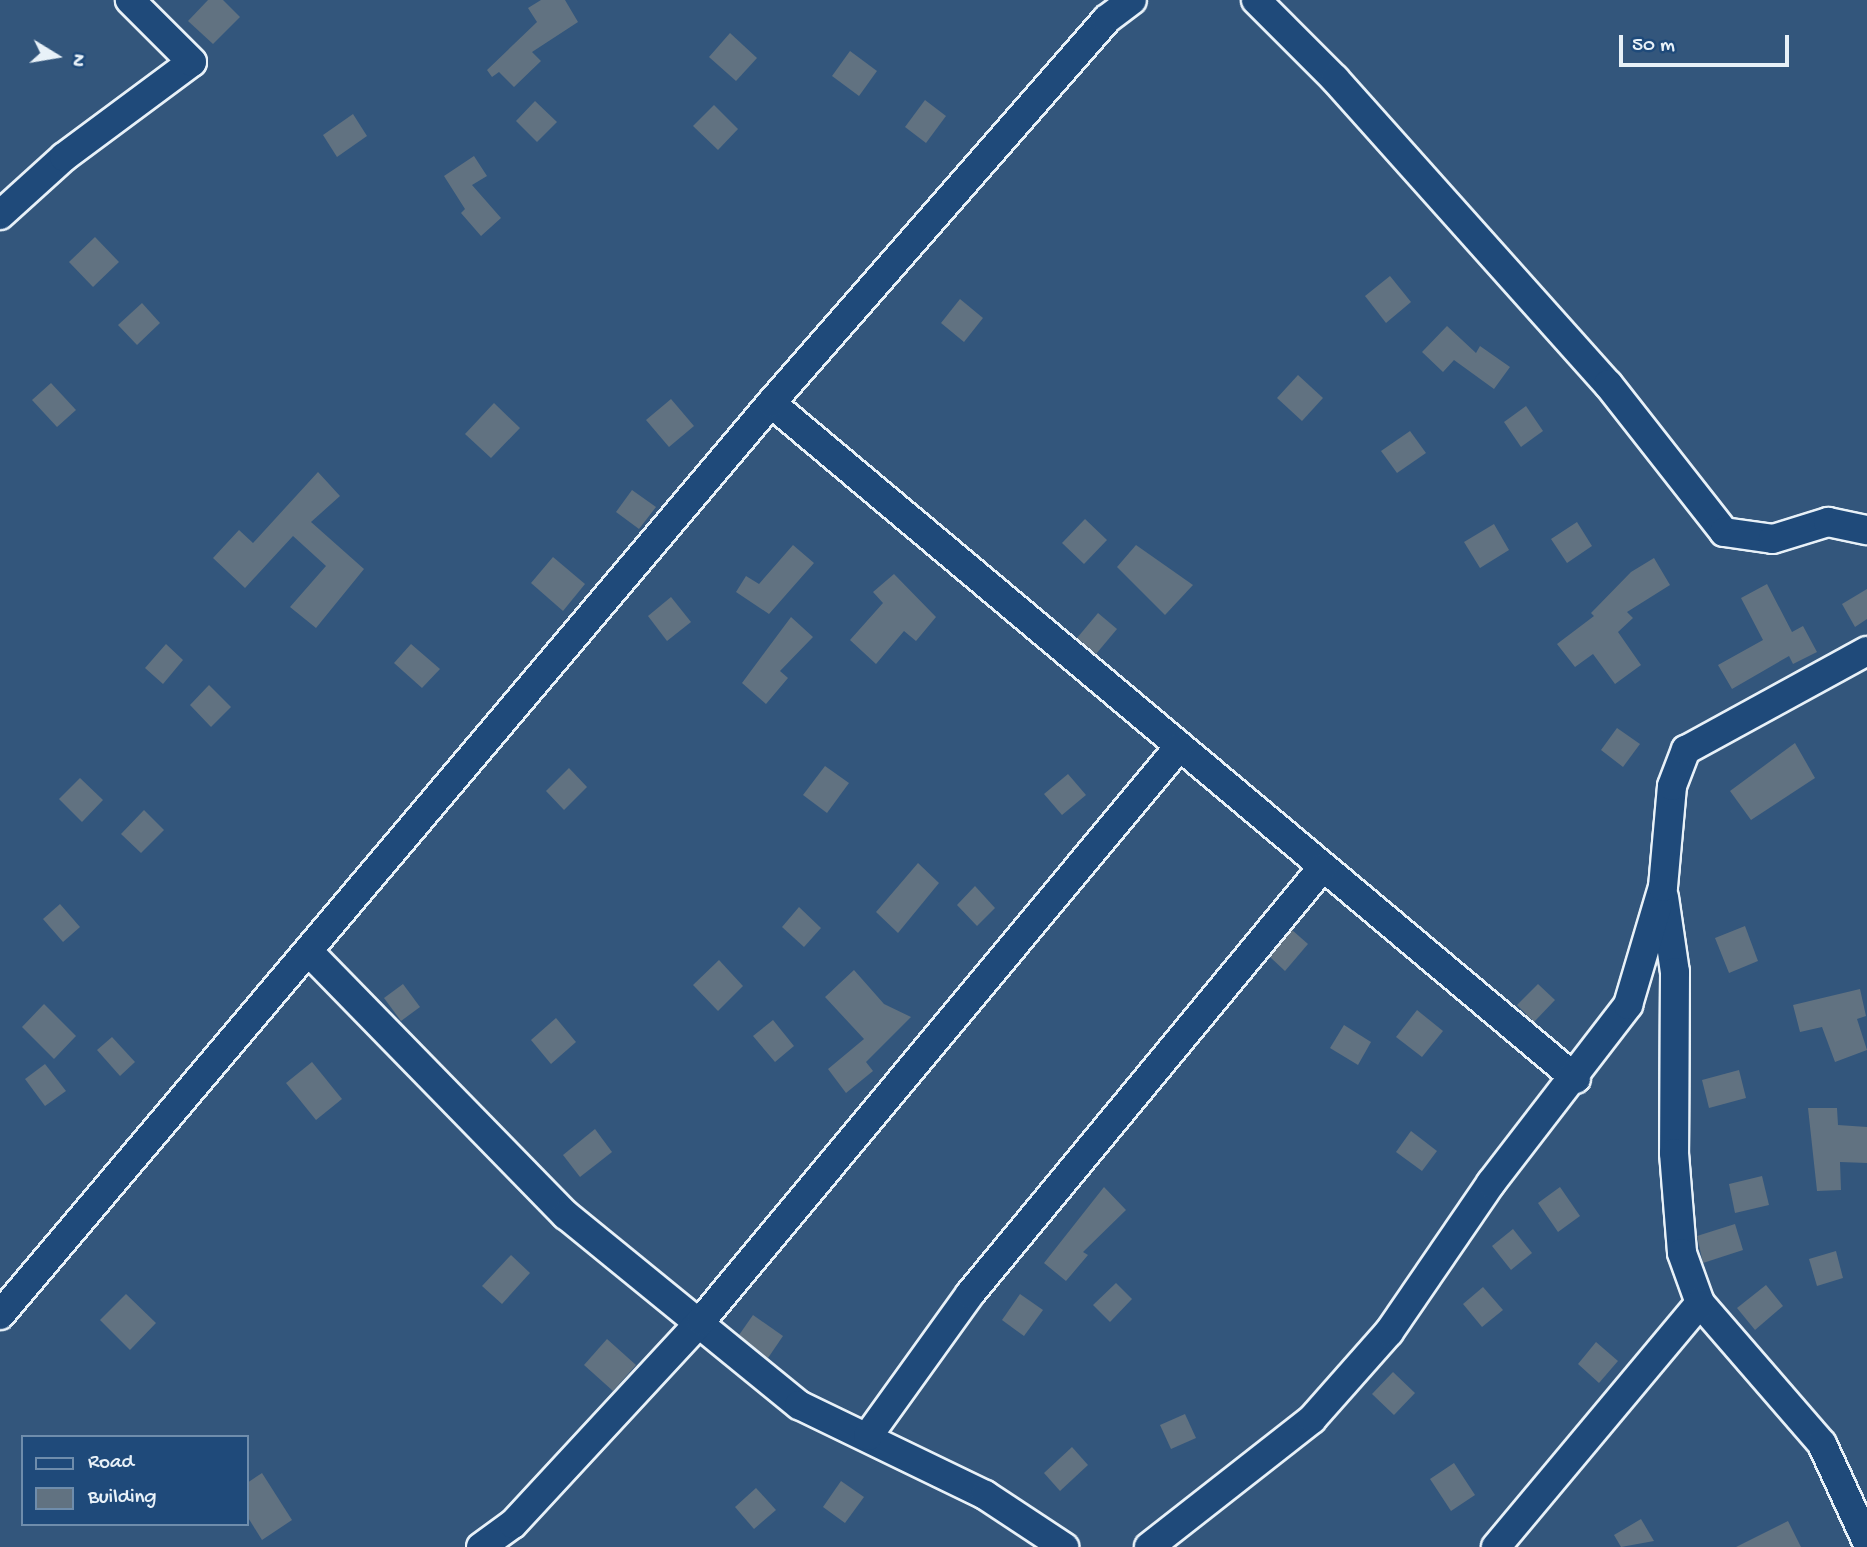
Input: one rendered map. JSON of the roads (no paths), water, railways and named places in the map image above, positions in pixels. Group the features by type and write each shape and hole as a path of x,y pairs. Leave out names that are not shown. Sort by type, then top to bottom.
{"street":[{"path":"0,215 64,158 192,62 130,0"},
{"path":"0,1315 771,403 1107,19 1132,0"},
{"path":"1256,0 1335,79 1608,383 1724,532 1773,539 1828,522 1867,530"},
{"path":"771,403 1178,748 1576,1079"},
{"path":"1149,1547 1312,1419 1389,1332 1491,1183 1576,1079 1628,1005 1663,887 1672,786 1686,750 1867,651"},
{"path":"481,1547 513,1524 701,1321 1178,748"},
{"path":"868,1436 970,1294 1322,868"},
{"path":"1663,887 1675,972 1674,1153 1682,1253 1700,1303 1822,1444 1867,1542"},
{"path":"309,952 566,1215 701,1321 799,1405 868,1436 985,1495 1064,1547"},
{"path":"1496,1547 1700,1303"}]}
